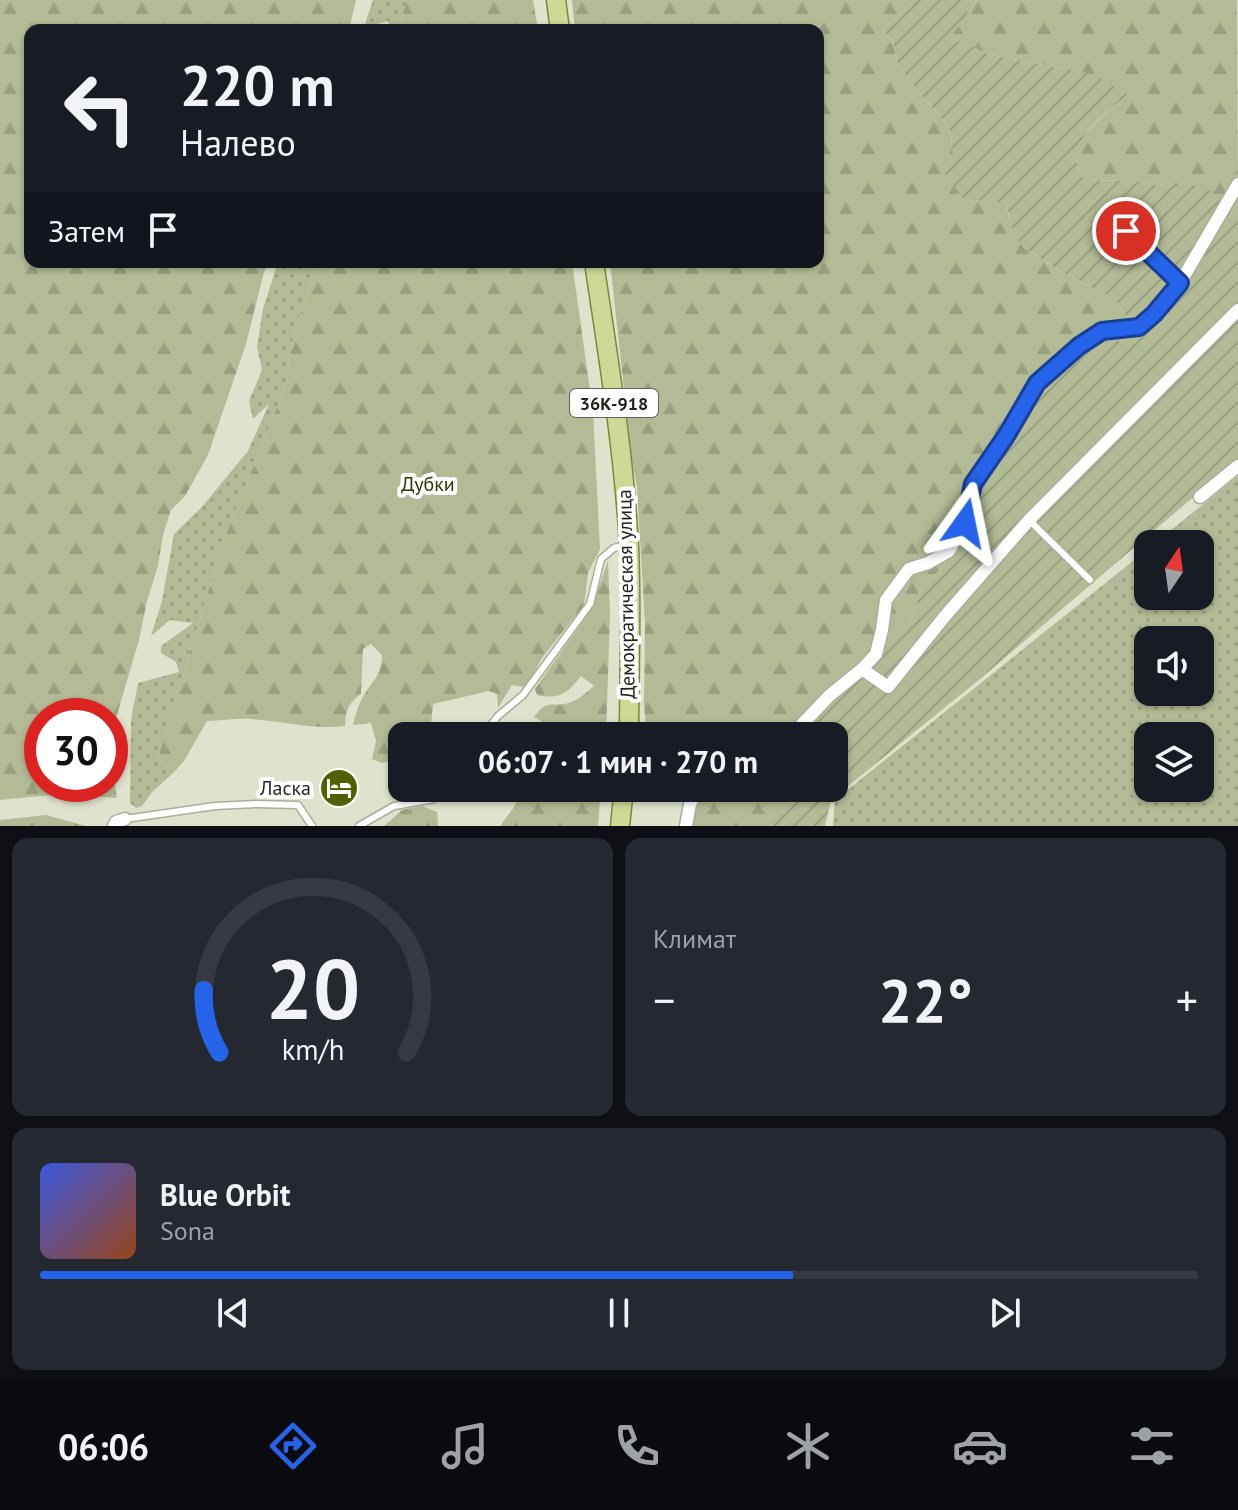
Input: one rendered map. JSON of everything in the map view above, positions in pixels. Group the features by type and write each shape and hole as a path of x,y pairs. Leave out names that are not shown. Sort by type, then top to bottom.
{"main road":[{"path":"556,0 559,24"},
{"name":"Демократическая улица","path":"595,268 622,459 629,544 629,722"},
{"path":"620,826 623,802"}],"street":[{"path":"804,722 876,654 886,600 909,569 949,551 965,523 973,484 1037,383 1079,346 1102,331 1139,327 1154,314 1180,283 1238,184"},
{"path":"862,669 888,687 1029,520 1238,310"},
{"path":"1200,497 1238,466"},
{"path":"686,826 691,802"}],"lane":[{"path":"1126,231 1180,283"},
{"path":"1029,520 1090,580"},
{"path":"493,722 523,695 590,604 601,559 614,548 629,544"},
{"path":"359,826 394,806 417,802"},
{"path":"119,823 215,806 256,804 298,805 312,826"}],"green space":[{"path":"0,0 356,0 350,24 24,24 24,268 266,268 246,344 208,455 185,496 171,510 122,698 24,698 24,798 0,800"},
{"path":"373,0 407,0 400,24 389,24 388,21 365,24"},
{"path":"407,0 533,0 537,24 400,24"},
{"path":"572,0 915,0 883,29 894,44 897,62 950,128 953,154 945,165 987,200 1006,203 1010,220 1024,248 1116,300 1134,329 1122,342 1100,336 1045,382 976,489 974,514 961,545 920,592 911,623 880,647 802,722 646,722 645,625 637,487 611,268 824,268 824,24 574,24"},
{"path":"915,0 976,0 951,37 991,55 1093,74 1128,95 1096,122 1082,139 1076,160 1084,180 1197,186 1213,192 1229,217 1238,204 1238,459 1155,530 1134,530 1134,548 848,786 848,722 801,722 879,647 911,623 920,592 961,545 974,514 976,489 1045,382 1100,336 1122,342 1134,329 1116,300 1024,248 1014,234 1006,203 963,198 945,175 945,164 953,154 950,128 897,62 894,44 883,29"},
{"path":"976,0 1237,0 1238,204 1229,217 1197,186 1084,180 1076,162 1080,143 1103,116 1128,95 1066,69 991,55 950,37"},
{"path":"276,268 315,268 294,334 285,387 222,545 158,758 174,772 142,806 136,808 130,803 131,720 138,683 179,672 176,662 161,653 161,646 193,623 170,620 151,636 162,601 174,534 201,508 248,451 269,404 253,419 249,401 262,370 257,347 263,309"},
{"name":"Дубки","path":"315,268 573,268 593,412 600,549 588,573 584,605 542,658 528,684 524,687 512,685 498,708 497,694 489,691 433,704 431,722 388,722 388,762 382,763 372,759 376,741 371,723 353,725 361,700 380,667 382,655 371,644 363,649 361,694 348,708 345,726 309,726 246,719 207,721 184,761 174,772 158,758 222,545 285,387 294,334"},
{"path":"1238,476 1238,826 833,826 835,802 848,802 848,790 1134,560 1134,610 1214,610 1214,530 1171,530"},
{"path":"608,561 610,614 606,722 543,722 534,717 544,707 574,701 594,686 581,676 572,687 557,696 537,695 535,689 590,611"},
{"path":"516,802 600,802 598,826 500,826"},
{"path":"692,802 780,802 765,826 689,826"},
{"path":"780,802 831,802 825,826 765,826"},
{"path":"422,806 437,812 438,826 384,826 402,810"},
{"path":"46,815 86,826 0,826 0,820"}],"place":[{"name":"Ласка","path":"339,788"}],"route":[{"path":"965,523 973,484 1037,383 1079,346 1102,331 1139,327 1180,283 1126,231"}]}
